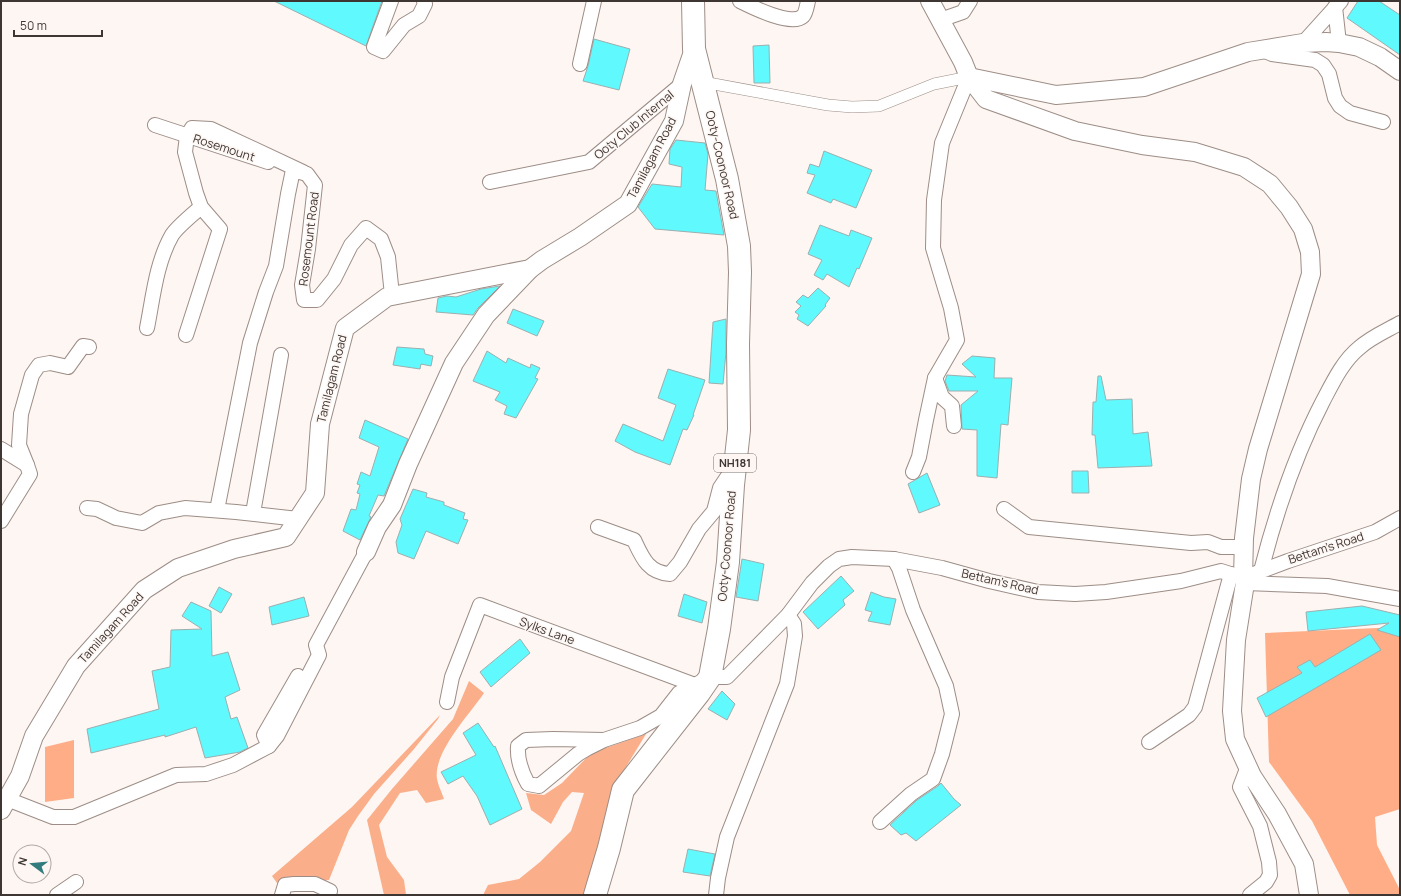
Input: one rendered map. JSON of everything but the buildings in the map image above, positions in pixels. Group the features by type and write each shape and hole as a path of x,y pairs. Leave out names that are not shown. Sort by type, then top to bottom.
{"highway":[{"name":"Ooty-Coonoor Road","path":"595,895 609,848 623,790 699,693 719,629 727,570 739,430 739,246 727,179 692,83 694,49 693,1"}],"street":[{"path":"391,1 374,47 383,51 404,25 419,16 425,4 424,1"},
{"path":"580,64 594,1"},
{"path":"740,1 779,18 798,19 804,15 808,1"},
{"path":"930,1 963,62 969,77 986,99 1075,131 1142,145 1195,152 1244,168 1270,184 1289,207 1303,229 1310,252 1310,274 1258,449 1251,479 1244,548 1239,578 1232,711 1235,739 1252,776 1277,814 1304,864 1309,895"},
{"path":"940,20 963,12 970,1"},
{"path":"1338,4 1339,43"},
{"path":"1303,43 1338,4"},
{"path":"692,83 828,105 852,107 879,106 934,84 969,77 1056,95 1144,86 1248,52 1303,43 1339,43 1359,47 1380,57 1400,71"},
{"path":"1263,50 1272,54 1315,60 1323,64 1328,74 1335,98 1340,106 1350,112 1382,122"},
{"path":"913,472 919,457 935,378 957,340 951,308 933,248 934,200 942,143 969,77"},
{"name":"Ooty Club Internal","path":"490,182 589,162 692,83"},
{"name":"Tamilagam Road","path":"4,805 20,776 34,736 76,666 144,590 178,568 234,549 286,537 315,493 320,424 345,328 387,296 530,269 628,204 674,121 692,83"},
{"name":"Rosemount","path":"155,125 293,170"},
{"path":"186,335 220,229 201,207 196,193 185,152 187,136 192,128 211,129 307,174"},
{"path":"217,510 250,343 276,266 293,170"},
{"name":"Rosemount Road","path":"293,170 307,174 315,185 302,285 304,300 317,300 334,279 351,245 366,228 381,239 388,256 392,295"},
{"path":"147,328 155,284 163,254 172,234 201,207"},
{"path":"4,805 54,817 74,816 176,774 206,774 233,765 269,746 277,736 319,655 316,645 378,527 392,505 408,464 454,363 486,316 530,269"},
{"path":"1261,571 1283,496 1307,432 1328,392 1344,364 1358,348 1375,336 1400,323"},
{"path":"1,521 30,474 19,445 21,414 32,375 39,365 50,363 68,367 83,346 88,347"},
{"path":"253,514 281,355"},
{"path":"935,378 942,397 952,406 954,426"},
{"path":"1,449 27,465"},
{"path":"598,527 634,540 648,566 662,574 670,574 680,562 695,535 714,512 720,488 735,464"},
{"path":"87,508 98,509 116,518 142,523 159,514 185,508 298,519"},
{"path":"1004,509 1029,527 1191,543 1208,542 1221,547 1244,548"},
{"name":"Bettam's Road","path":"702,681 727,677 788,615 812,583 829,566 839,560 852,557 894,558 942,568 989,581 1038,592 1075,594 1106,592 1181,581 1221,571 1239,578 1375,532 1400,518"},
{"path":"880,822 911,794 933,779 942,754 952,714 946,686 894,558"},
{"path":"1239,578 1327,586 1400,599"},
{"path":"1149,742 1189,715 1195,707 1239,578"},
{"name":"Sylks Lane","path":"447,702 452,677 480,605 702,681"},
{"path":"713,894 727,838 787,684 795,636 794,624 788,615"},
{"path":"604,740 526,740 518,746 523,775 528,784 540,786 578,754 604,740 640,728 661,716 679,693 702,681"},
{"path":"1248,766 1240,787 1260,826 1266,846 1270,875 1266,882 1250,895"},
{"path":"57,895 76,882"},
{"path":"282,895 286,885 294,884 315,884 330,891"}],"shaded area":[{"path":"1400,627 1400,809 1375,817 1377,845 1400,890 1400,895 1350,895 1312,821 1269,762 1265,633"},
{"path":"469,681 484,693 446,745 441,757 437,768 437,779 444,799 426,803 417,790 400,793 379,825 387,857 404,880 406,895 384,895 367,820 453,719"},
{"path":"440,715 414,749 374,794 358,816 349,830 329,880 277,883 272,876 352,807"},
{"path":"646,734 615,785 586,895 483,895 488,885 519,879 540,862 571,831 584,793 572,792 563,802 551,824 531,810 526,793 544,795 562,783 591,753"},
{"path":"74,740 74,798 45,802 45,747"}]}
